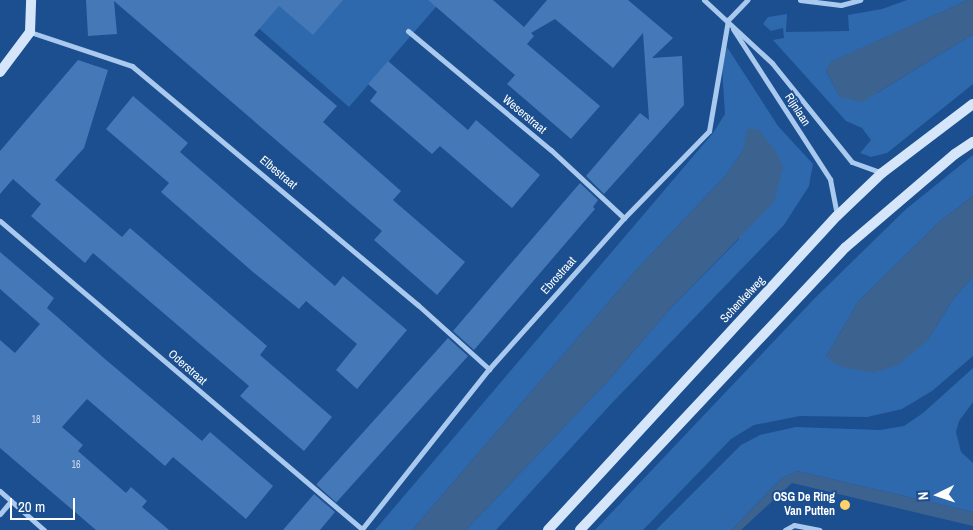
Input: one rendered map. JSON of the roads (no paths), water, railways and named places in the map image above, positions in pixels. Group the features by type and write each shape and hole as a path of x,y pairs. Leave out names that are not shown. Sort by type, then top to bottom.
{"main road":[{"path":"0,72 30,32 31,0"},
{"name":"Schenkelweg","path":"548,530 837,216 882,173 973,104"},
{"path":"580,530 846,248 955,154 973,142"}],"street":[{"name":"Rijnlaan","path":"704,0 728,20 772,64 852,162 882,173"},
{"path":"712,7 716,0"},
{"path":"728,20 747,0"},
{"path":"800,0 841,5 860,0"},
{"name":"Rijnlaan","path":"728,20 830,179 837,216"},
{"name":"Ebrostraat","path":"362,529 489,369 624,218 709,131 728,20"},
{"name":"Weserstraat","path":"408,31 550,150 624,218"},
{"name":"Elbestraat","path":"30,32 132,66 418,305 489,369"},
{"name":"Oderstraat","path":"0,221 362,529"},
{"path":"0,491 44,530"},
{"path":"0,514 11,501"},
{"path":"785,530 794,525 820,530"}],"place":[{"name":"OSG De Ring Van Putten","path":"845,505"}]}
